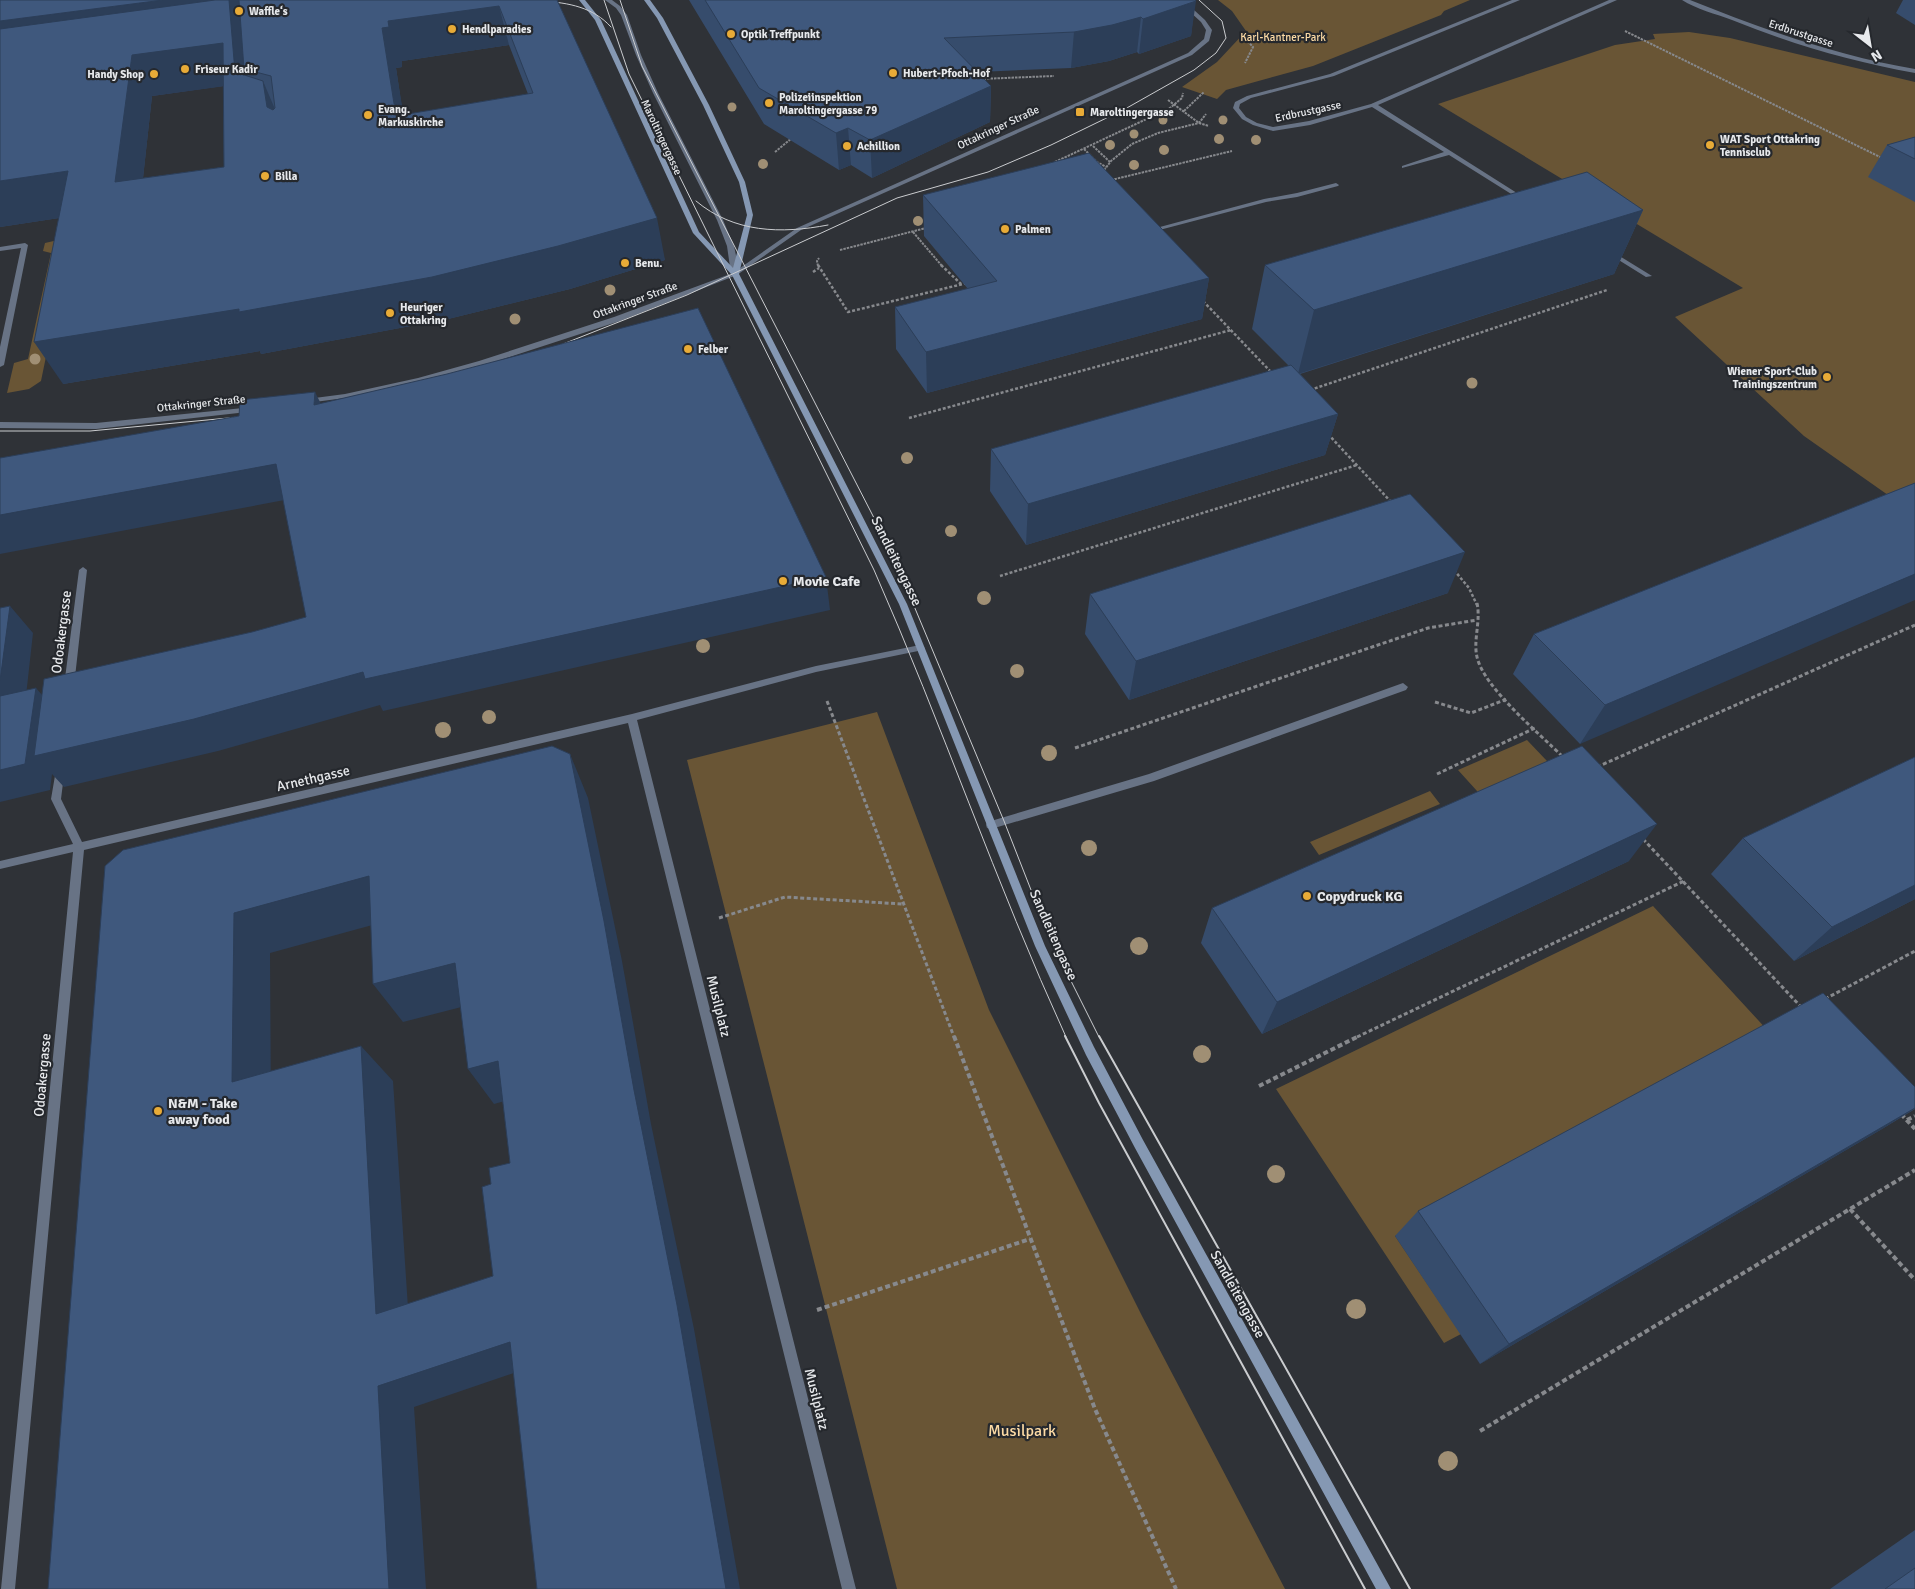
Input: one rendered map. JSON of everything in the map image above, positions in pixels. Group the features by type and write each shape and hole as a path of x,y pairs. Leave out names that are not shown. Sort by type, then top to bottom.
{"main road":[{"name":"Maroltingergasse","path":"582,0 598,20 696,233 735,274"},
{"path":"647,0 660,18 706,105 742,182 750,215 735,274"},
{"name":"Sandleitengasse","path":"735,274 903,604 1040,946 1090,1050 1139,1144 1384,1589"}],"street":[{"name":"Maroltingergasse","path":"608,0 618,7 624,15 654,92 722,224 734,258 735,274"},
{"name":"Ottakringer Straße","path":"300,402 363,392 482,363 618,319 735,274 799,229 1190,54 1201,47 1209,35 1204,21 1180,0"},
{"name":"Erdbrustgasse","path":"1517,0 1325,77 1249,96 1237,103 1236,108 1244,118 1255,124 1273,129 1310,123 1373,105 1614,0"},
{"name":"Erdbrustgasse","path":"1685,0 1810,48 1884,67 1915,71"},
{"path":"1373,105 1532,204"},
{"path":"1404,167 1449,153"},
{"path":"1140,234 1266,200 1297,195 1336,185"},
{"path":"0,249 25,245 0,365"},
{"path":"1606,251 1648,276"},
{"name":"Ottakringer Straße","path":"0,425 96,426 264,408"},
{"name":"Odoakergasse","path":"68,694 83,570"},
{"path":"632,718 816,669 920,648"},
{"path":"991,825 1150,778 1403,687"},
{"name":"Arnethgasse","path":"0,865 632,718"},
{"name":"Musilplatz","path":"632,718 849,1589"},
{"path":"60,761 56,799 79,846"},
{"name":"Odoakergasse","path":"8,1589 79,846"}],"path":[{"path":"1585,12 1882,158"},
{"path":"972,79 1054,76"},
{"path":"1101,175 1114,157 1149,135 1200,123 1176,104"},
{"path":"775,152 797,133"},
{"path":"1093,146 1110,162"},
{"path":"1084,149 1097,162 1106,166"},
{"path":"1105,181 1234,151"},
{"path":"839,250 932,227"},
{"path":"913,232 941,265 961,284"},
{"path":"820,255 817,261 819,268 848,312 970,282"},
{"path":"813,272 819,268"},
{"path":"1302,392 1648,276"},
{"path":"1199,296 1272,374"},
{"path":"909,418 1231,330"},
{"path":"1325,430 1396,507"},
{"path":"1000,576 1357,464"},
{"path":"1449,565 1469,586 1478,608 1475,647 1480,667 1507,699 1567,761"},
{"path":"1075,748 1428,628 1476,620"},
{"path":"1589,770 1915,625"},
{"path":"816,669 1095,1409 1176,1589"},
{"path":"1403,687 1423,698 1471,713 1507,699"},
{"path":"1437,774 1535,728"},
{"path":"1636,832 1805,1010"},
{"path":"1259,1086 1315,1057 1684,881"},
{"path":"684,930 785,897 903,904"},
{"path":"1822,1001 1915,951"},
{"path":"1894,1107 1915,1129"},
{"path":"1907,1120 1915,1116"},
{"path":"1480,1431 1915,1170"},
{"path":"1850,1208 1915,1280"},
{"path":"782,1321 1030,1239"}],"green space":[{"name":"Karl-Kantner-Park","path":"1218,0 1470,0 1444,11 1441,15 1313,66 1226,90 1217,99 1182,87 1217,62 1246,31 1232,11"},
{"name":"WAT Sport Ottakring Tennisclub","path":"1689,32 1730,38 1915,82 1915,514 1804,436 1675,317 1743,288 1438,104 1615,45 1655,39 1653,34"},
{"path":"58,240 69,245 41,381 29,389 7,393 14,363 28,359 51,253 43,251 45,243"},
{"name":"Musilpark","path":"877,712 989,1010 1142,1316 1285,1589 897,1589 687,760"},
{"path":"1527,740 1566,781 1496,812 1458,770"},
{"path":"1430,791 1440,804 1319,855 1310,842"},
{"path":"1653,906 1770,1033 1395,1236 1461,1334 1444,1343 1276,1089"}],"building":[{"path":"0,0 163,0 0,21"},
{"path":"215,0 229,0 235,72 263,81 267,107 273,110 275,108 271,76 244,69 239,0 557,0 657,218 558,246 432,277 239,312 239,309 34,342 68,171 0,181 0,29","holes":["499,6 533,93 396,116 382,28 389,27 388,21","223,43 224,167 115,182 132,55"]},
{"path":"705,0 1196,1 1143,19 1141,17 1074,32 944,38 991,86 870,140 848,128 836,133 759,88"},
{"path":"1915,137 1915,159 1887,145"},
{"path":"1089,153 1209,278 926,352 895,307 997,281 923,195"},
{"path":"1587,172 1643,210 1314,310 1265,265"},
{"path":"698,308 826,577 365,679 363,672 194,719 34,756 44,679 252,632 306,617 276,464 0,515 0,458 239,416 240,400 315,392 314,405 447,374"},
{"path":"1291,365 1338,414 1028,504 991,449"},
{"path":"1915,483 1915,574 1605,705 1534,634"},
{"path":"1410,494 1465,552 1136,661 1090,594"},
{"path":"10,606 0,681 0,608"},
{"path":"36,688 25,764 0,770 0,696"},
{"path":"552,746 570,754 604,921 634,1090 677,1305 726,1589 537,1589 510,1342 378,1386 389,1589 48,1589 105,866 123,850","holes":["369,876 373,984 455,963 468,1069 498,1061 510,1163 489,1168 491,1184 482,1187 493,1276 376,1314 361,1046 232,1082 234,913"]},
{"path":"1582,746 1657,824 1277,1002 1212,908"},
{"path":"1915,757 1915,885 1832,927 1743,838"},
{"path":"1823,993 1915,1087 1915,1108 1509,1344 1418,1211"},
{"path":"1915,1568 1915,1589 1885,1589"}],"tram line":[{"path":"604,0 629,74 729,276"},
{"path":"620,0 642,66 719,216"},
{"path":"746,268 897,198 988,172 1051,145 1125,109 1194,70 1216,53 1226,38 1222,21 1199,0"},
{"path":"543,1 580,7 604,20 611,27"},
{"path":"696,201 719,216"},
{"path":"719,216 742,225 776,230 793,230 828,225"},
{"path":"719,216 746,268"},
{"path":"729,276 746,268"},
{"path":"746,268 891,551 1004,821 1051,941 1099,1037"},
{"path":"558,346 687,295 729,276"},
{"path":"729,276 874,570 923,686 1016,921 1066,1037"},
{"path":"0,431 90,431 239,417"},
{"path":"1065,1036 1099,1103 1365,1589"},
{"path":"1099,1036 1410,1589"}],"place":[{"name":"Waffle‘s","path":"239,11"},
{"name":"Hendlparadies","path":"452,29"},
{"name":"Optik Treffpunkt","path":"731,34"},
{"name":"Friseur Kadir","path":"185,69"},
{"name":"Hubert-Pfoch-Hof","path":"893,73"},
{"name":"Handy Shop","path":"154,74"},
{"name":"Polizeiinspektion Maroltingergasse 79","path":"769,103"},
{"name":"Maroltingergasse","path":"1080,112"},
{"name":"Evang. Markuskirche","path":"368,115"},
{"name":"WAT Sport Ottakring Tennisclub","path":"1710,145"},
{"name":"Achillion","path":"847,146"},
{"name":"Billa","path":"265,176"},
{"name":"Palmen","path":"1005,229"},
{"name":"Benu.","path":"625,263"},
{"name":"Heuriger Ottakring","path":"390,313"},
{"name":"Felber","path":"688,349"},
{"name":"Wiener Sport-Club Trainingszentrum","path":"1827,377"},
{"name":"Movie Cafe","path":"783,581"},
{"name":"Copydruck KG","path":"1307,896"},
{"name":"N&M - Take away food","path":"158,1111"}]}
